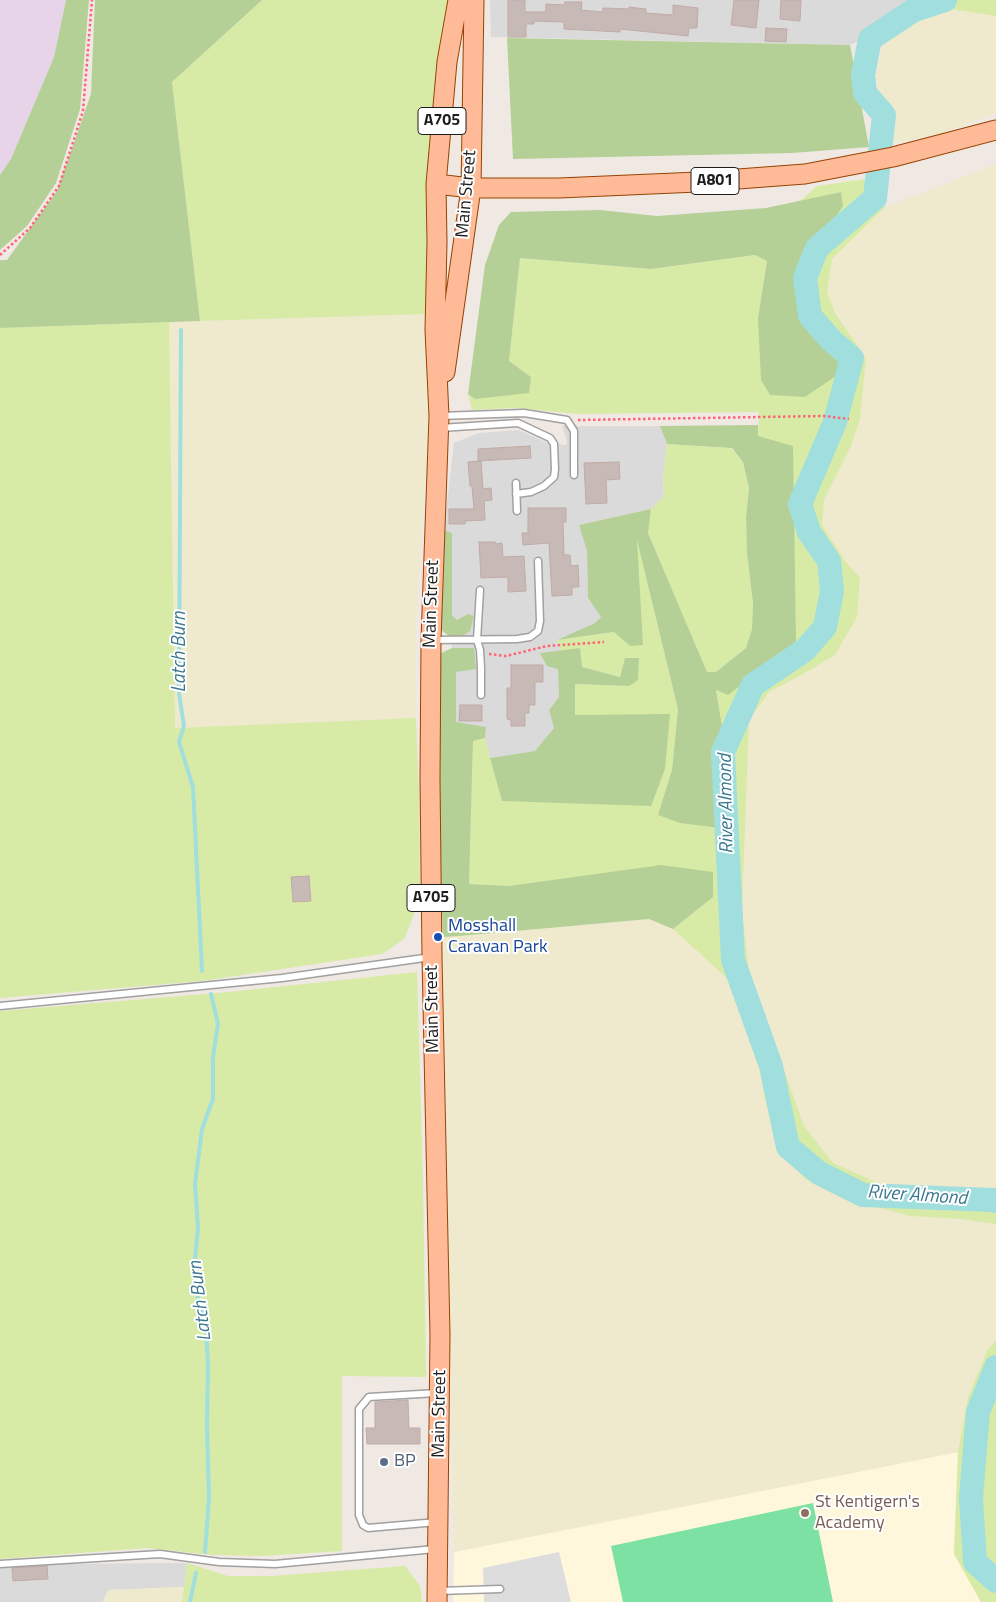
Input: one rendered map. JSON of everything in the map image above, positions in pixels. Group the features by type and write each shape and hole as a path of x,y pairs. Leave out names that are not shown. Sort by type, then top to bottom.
{"main road":[{"name":"Main Street","path":"437,1597 441,1392 430,779 431,640 439,422 435,330 437,242 444,185 447,62 458,0"},
{"name":"Main Street","path":"439,422 471,188 474,0"},
{"name":"A801","path":"444,185 471,188 559,188 698,182 804,174 893,157 996,130"}],"lane":[{"path":"439,422 524,413 567,420 574,431 574,476"},
{"path":"439,422 518,423 550,438 554,444 554,477 544,486 531,492 516,494"},
{"path":"516,483 517,511"},
{"path":"431,640 530,637 538,631 540,621 538,561"},
{"path":"480,590 477,640 480,650 481,695"},
{"path":"0,1006 282,978 432,957"},
{"path":"438,1522 368,1528 363,1525 359,1515 360,1409 369,1398 441,1392"},
{"path":"0,1564 160,1554 219,1562 275,1564 438,1549"},
{"path":"437,1597 500,1589"}],"path":[{"path":"0,255 30,228 59,186 83,111 92,0"},
{"path":"567,420 823,416 849,419"},
{"path":"480,650 490,654 506,656 547,646 604,642"}],"shaded area":[{"path":"0,0 66,0 54,57 11,159 0,175"},
{"path":"490,0 954,0 850,45 491,37"},
{"path":"938,7 996,16 996,113 941,134 895,143 891,135 890,119 875,79 886,30"},
{"path":"996,164 996,1189 914,1188 880,1184 833,1163 804,1126 749,972 742,910 749,720 769,692 803,674 860,578 845,561 822,525 824,500 851,446 866,358 835,313 827,292 832,259 885,207"},
{"path":"426,314 430,405 416,625 416,718 175,728 169,322"},
{"path":"562,426 660,426 667,444 663,475 664,496 651,509 579,525 587,551 588,598 601,617 595,623 557,640 561,651 540,653 558,669 559,697 549,710 554,728 535,751 490,758 485,738 486,727 456,723 456,671 474,649 452,648 449,636 463,636 474,616 468,614 457,620 452,615 452,533 444,530 454,443 479,433 519,430 548,443 566,445 567,441"},
{"path":"649,919 673,929 729,980 755,1038 765,1100 782,1152 805,1179 854,1201 910,1216 960,1219 996,1224 996,1341 988,1349 968,1397 958,1452 454,1552 443,937"},
{"name":"St Kentigern's Academy","path":"958,1452 954,1554 981,1602 453,1602 454,1552"},
{"path":"559,1552 571,1602 484,1602 483,1568"},
{"path":"187,1563 184,1587 109,1590 103,1602 0,1602 0,1567 54,1564"},
{"path":"184,1587 182,1602 103,1602 108,1590"}],"green space":[{"path":"66,0 89,0 80,109 56,183 27,226 0,250 0,175 11,159 54,57"},
{"path":"95,0 262,0 172,82 200,321 0,328 0,260 7,260 57,191 91,94"},
{"path":"262,0 451,0 426,314 200,321 172,82"},
{"path":"954,0 996,0 996,16 938,7"},
{"path":"507,38 850,45 869,147 792,153 513,159"},
{"path":"888,176 885,207 832,259 827,292 835,313 866,358 860,418 851,446 824,500 822,525 845,561 860,578 857,617 835,655 769,692 749,720 742,910 749,972 804,1126 833,1163 880,1184 914,1188 996,1189 996,1224 960,1219 910,1216 854,1201 805,1179 782,1152 765,1100 755,1038 729,980 673,929 713,897 469,884 473,740 485,738 502,801 575,715 575,684 629,686 620,677 581,667 580,648 561,651 557,640 615,632 630,646 636,536 678,709 672,770 658,815 723,732 716,689 796,643 758,436 759,412 577,414 516,408 472,410 468,394 475,399 531,377 509,361 520,258 651,269 755,255 767,260 758,318 844,359 804,318 796,275 804,248 832,223 843,206 841,192 800,201 817,186"},
{"path":"841,192 843,206 832,223 804,248 796,275 804,318 844,359 842,372 805,397 770,395 761,380 758,318 767,261 755,255 651,269 520,258 509,361 531,377 529,393 475,399 468,394 485,265 499,225 511,212 600,210 657,216 766,208"},
{"path":"169,322 175,728 416,718 420,899 404,939 382,954 202,981 0,998 0,328"},
{"path":"758,425 758,436 793,446 796,643 728,695 716,690 723,732 720,828 680,823 658,815 672,770 678,709 637,540 643,645 630,646 614,632 557,640 595,623 601,617 588,598 587,551 579,525 651,509 648,533 707,672 716,672 746,648 752,629 753,603 747,553 746,517 749,488 743,462 732,448 667,444 660,426"},
{"path":"667,444 731,448 743,462 749,488 746,517 747,553 753,603 752,629 746,648 716,672 707,672 648,533 651,509 664,496 663,475"},
{"path":"444,530 452,533 452,615 457,620 468,614 474,616 470,631 463,636 449,636 441,630 439,617"},
{"path":"452,648 474,648 476,669 456,672 456,722 486,727 485,738 473,741 469,884 509,886 661,865 713,872 713,897 673,929 649,919 443,937 436,745 437,655"},
{"path":"580,648 582,667 620,677 625,658 639,658 638,680 629,686 575,684 575,715 670,714 665,769 651,806 502,801 490,758 535,751 554,728 549,710 559,697 558,669 547,666 540,653"},
{"path":"417,972 426,1377 342,1376 342,1551 263,1556 212,1555 147,1548 0,1559 0,1011 229,992"},
{"path":"996,1341 996,1602 981,1602 954,1554 958,1452 968,1397 988,1349"},
{"path":"813,1503 833,1602 623,1602 611,1546"},
{"path":"187,1563 228,1576 271,1576 405,1566 420,1586 422,1602 182,1602"}],"building":[{"path":"508,0 525,0 525,12 546,12 546,4 564,5 565,2 582,2 581,10 603,12 603,8 629,9 629,7 646,9 646,13 673,15 673,5 698,8 697,28 689,28 688,36 620,29 620,32 564,29 564,22 534,21 534,24 526,24 526,37 508,37"},
{"path":"734,0 759,0 756,28 731,25"},
{"path":"781,0 801,0 800,21 780,19"},
{"path":"766,28 787,29 786,42 765,41"},
{"path":"530,446 531,458 478,461 478,449"},
{"path":"481,461 483,489 491,488 492,500 484,501 485,520 465,521 465,524 449,524 449,509 474,509 468,462"},
{"path":"619,462 620,479 606,480 607,503 586,504 584,463"},
{"path":"528,508 566,508 566,522 563,522 564,555 570,555 571,566 578,565 579,587 572,587 572,595 552,596 549,543 523,545 522,533 528,533"},
{"path":"479,542 502,543 503,557 524,556 526,591 508,592 508,577 481,578"},
{"path":"511,665 543,665 543,682 535,682 535,705 529,705 529,713 525,713 525,726 511,726 511,720 507,719 507,688 511,688"},
{"path":"460,705 482,705 482,721 459,721"},
{"path":"309,876 311,901 293,902 291,877"},
{"path":"408,1400 409,1428 420,1428 420,1444 367,1444 366,1428 375,1428 375,1402"},
{"path":"47,1566 48,1579 13,1581 12,1568"}],"waterway":[{"name":"River Almond","path":"945,0 914,10 870,39 863,75 865,93 884,115 875,198 817,248 805,278 810,316 831,340 852,358 835,422 800,504 809,532 829,561 832,591 825,627 805,650 753,685 723,752 733,960 771,1066 788,1147 819,1173 863,1195 996,1201"},
{"name":"Latch Burn","path":"181,330 179,694 184,726 179,742 193,787 202,971"},
{"name":"Latch Burn","path":"205,1552 209,1498 208,1362 205,1318 199,1305 194,1269 198,1228 195,1184 202,1129 213,1099 213,1057 218,1024 211,994"},
{"name":"River Almond","path":"996,1367 978,1412 971,1498 975,1562 996,1581"},
{"name":"Latch Burn","path":"190,1602 196,1573"}],"place":[{"name":"Mosshall Caravan Park","path":"438,937"},
{"name":"BP","path":"384,1462"},
{"name":"St Kentigern's Academy","path":"805,1513"}]}
